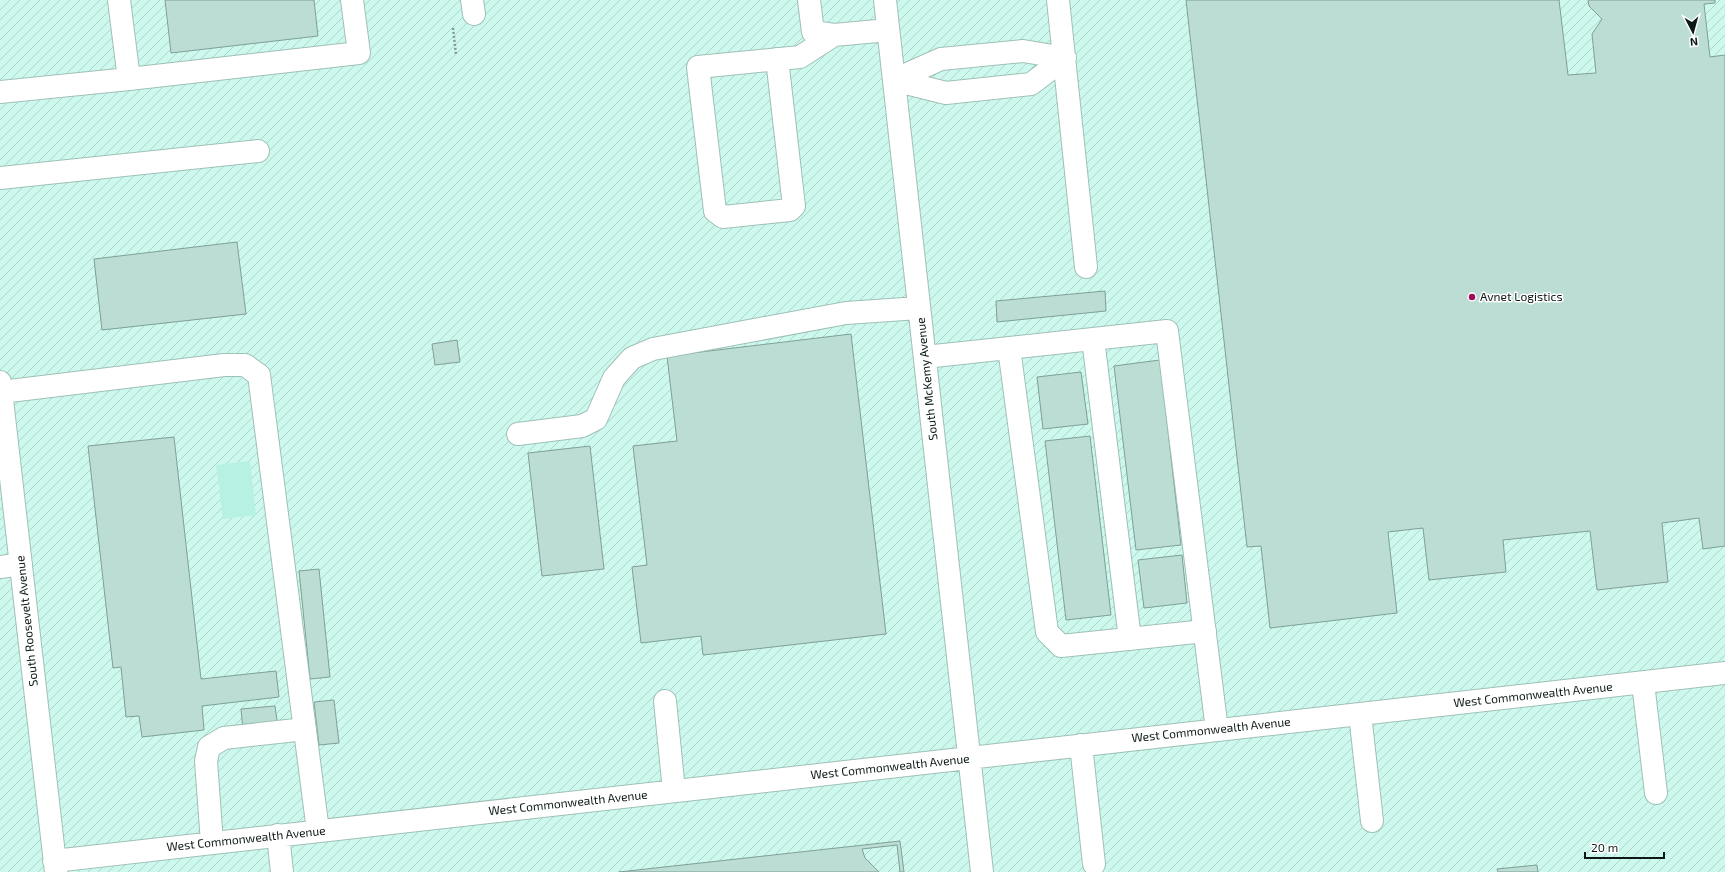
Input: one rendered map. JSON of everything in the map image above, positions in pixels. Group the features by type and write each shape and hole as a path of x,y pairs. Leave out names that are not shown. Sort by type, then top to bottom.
{"street":[{"path":"119,0 129,79"},
{"path":"0,92 359,53 352,0"},
{"path":"809,0 812,32 834,35 888,30"},
{"name":"South McKemy Avenue","path":"885,0 982,872"},
{"path":"1058,0 1086,267"},
{"path":"777,59 794,206 790,210 723,217 715,211 698,67 777,59 800,57 834,35"},
{"path":"894,80 941,59 1023,51 1065,58"},
{"path":"894,80 946,93 1031,84 1065,58"},
{"path":"0,178 258,151"},
{"path":"518,434 582,426 596,419 614,378 632,358 653,349 846,313 920,308"},
{"path":"925,357 1167,331 1216,730"},
{"path":"1093,339 1130,639"},
{"path":"1009,348 1047,632 1061,646 1205,631"},
{"path":"1,387 224,365 245,365 260,375 318,831"},
{"name":"South Roosevelt Avenue","path":"1,387 10,566 55,866"},
{"name":"West Commonwealth Avenue","path":"55,866 278,835 1725,673"},
{"path":"1643,683 1656,793"},
{"path":"665,701 674,791"},
{"path":"1360,714 1372,822"},
{"path":"212,843 206,760 209,747 224,738 305,729"},
{"path":"1081,745 1094,864"},
{"path":"278,835 282,872"}],"shaded area":[{"path":"0,0 1725,0 1725,872 0,872"},
{"path":"250,461 256,515 223,519 216,465"}],"building":[{"path":"165,0 314,0 318,36 171,53"},
{"name":"Avnet Logistics","path":"1186,0 1559,0 1568,75 1596,73 1592,34 1602,19 1589,6 1588,0 1715,0 1715,3 1704,4 1710,57 1725,55 1725,546 1703,549 1699,518 1662,523 1668,582 1597,590 1590,531 1503,540 1506,572 1429,580 1423,528 1388,532 1397,613 1270,628 1261,546 1247,547"},
{"path":"237,242 246,314 102,330 94,259"},
{"path":"1105,291 1106,311 997,322 996,301"},
{"path":"851,334 886,634 703,655 701,636 641,643 632,567 647,565 633,446 677,441 667,356"},
{"path":"457,340 460,362 435,365 432,344"},
{"path":"1160,360 1181,545 1136,550 1114,366"},
{"path":"1081,372 1088,424 1043,429 1037,377"},
{"path":"1090,436 1111,615 1066,620 1045,441"},
{"path":"174,437 201,679 276,671 279,697 202,706 204,730 142,737 139,716 126,717 121,667 113,668 88,446"},
{"path":"590,446 604,569 542,576 528,453"},
{"path":"1182,555 1187,603 1144,608 1138,560"},
{"path":"319,569 330,677 310,679 299,571"},
{"path":"334,700 339,743 319,745 314,702"},
{"path":"275,706 278,727 243,731 241,709"},
{"path":"900,841 904,872 900,872 897,845 862,849 865,858 879,872 619,872"},
{"path":"1537,865 1538,872 1498,872 1497,869"}],"place":[{"name":"Avnet Logistics","path":"1472,297"}]}
